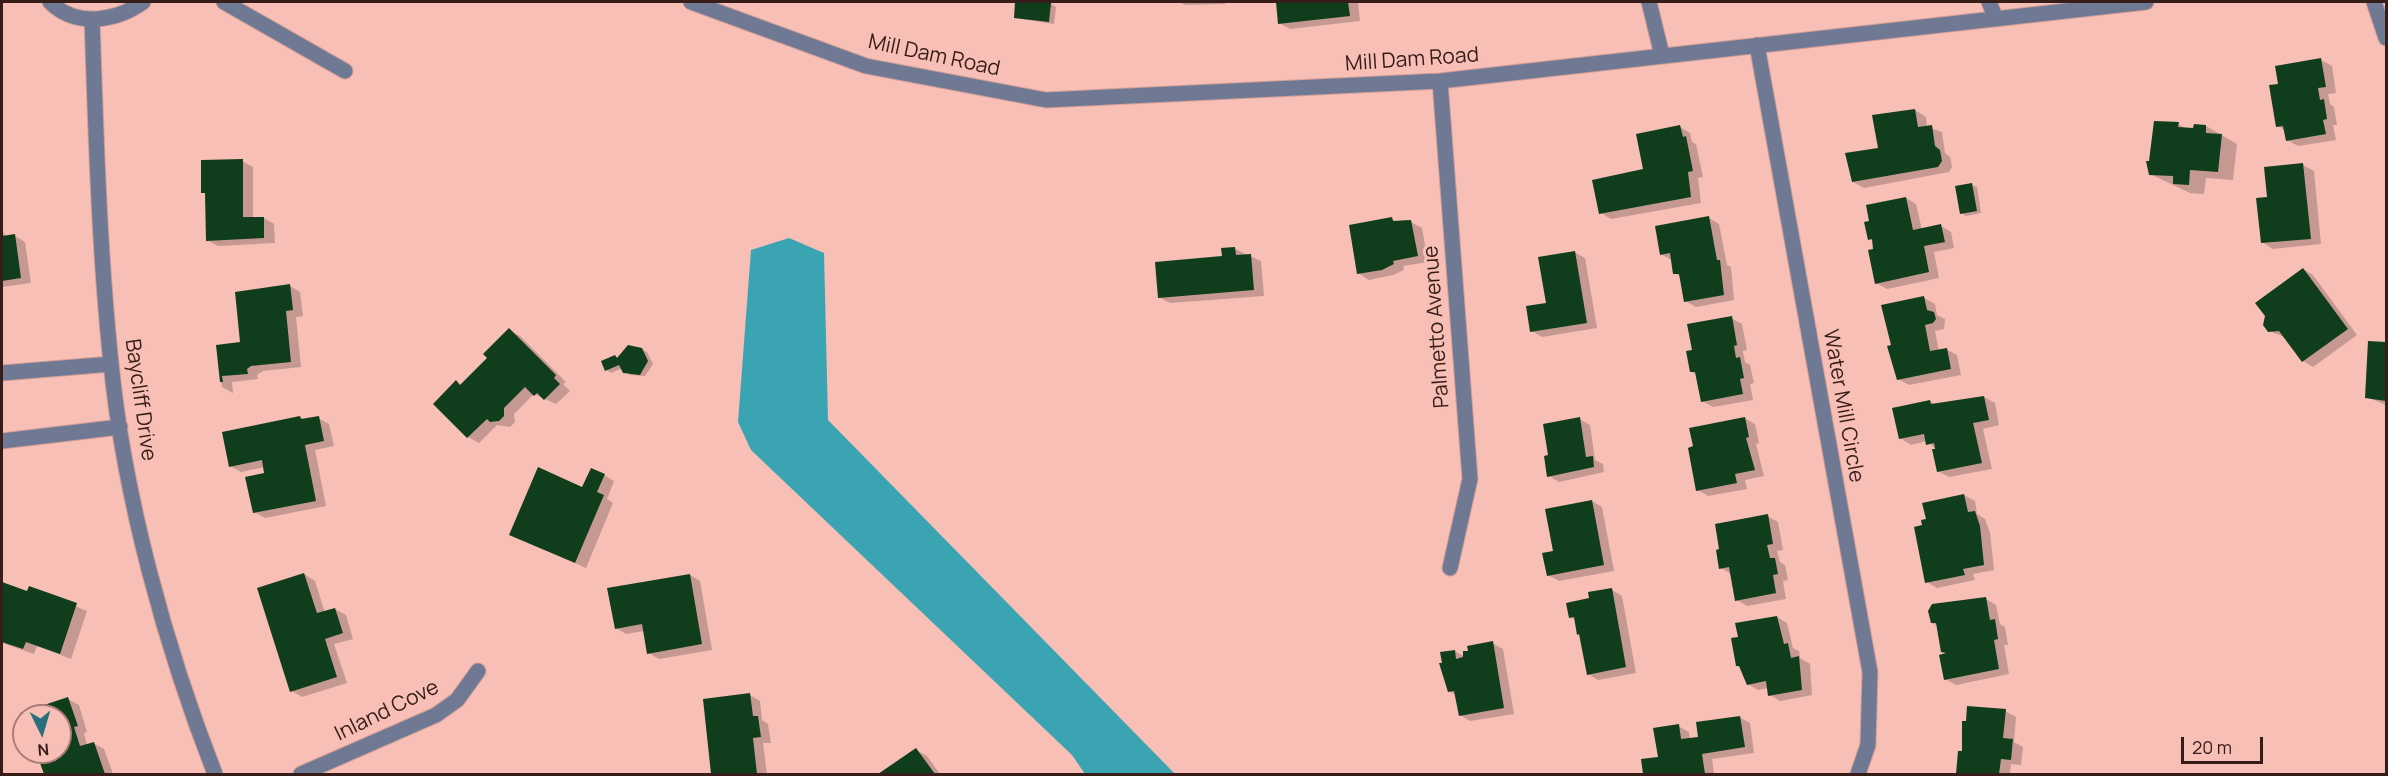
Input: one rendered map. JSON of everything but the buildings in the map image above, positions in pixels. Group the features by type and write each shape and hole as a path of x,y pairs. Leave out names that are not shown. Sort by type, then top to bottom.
{"street":[{"path":"50,2 72,15 92,19 111,18 143,2"},
{"path":"224,2 345,71"},
{"name":"Mill Dam Road","path":"691,2 866,66 1046,100 1440,81 2146,2"},
{"path":"1649,2 1662,55"},
{"path":"1989,2 1996,19"},
{"path":"2374,2 2386,38"},
{"name":"Baycliff Drive","path":"92,19 98,184 111,363 120,427 143,545 172,652 215,774"},
{"name":"Water Mill Circle","path":"1757,45 1870,672 1868,745 1858,774"},
{"name":"Palmetto Avenue","path":"1440,81 1470,479 1450,568"},
{"path":"2,373 111,363"},
{"path":"2,441 120,427"},
{"name":"Inland Cove","path":"301,774 436,715 457,700 478,670"}],"water":[{"path":"789,238 824,253 828,420 1175,774 1085,774 1072,755 751,450 738,422 751,250"}]}
